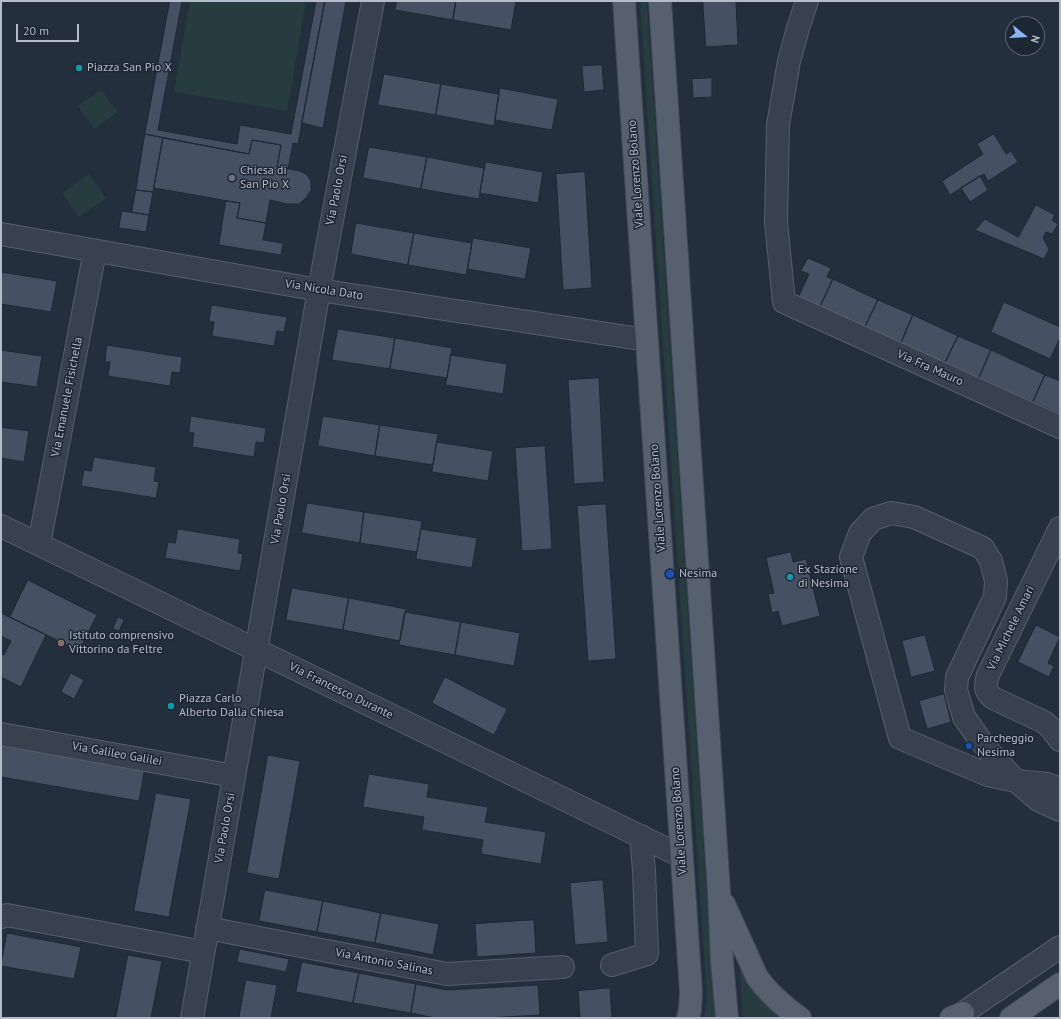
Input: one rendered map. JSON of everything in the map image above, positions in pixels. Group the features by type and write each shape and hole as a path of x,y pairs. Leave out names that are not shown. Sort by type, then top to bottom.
{"main road":[{"name":"Viale Lorenzo Bolano","path":"624,1 690,992 690,1010 688,1018"},
{"path":"660,1 719,892 722,961 727,1018"},
{"path":"719,892 757,977 772,995 800,1018"},
{"path":"1011,1018 1060,984"}],"street":[{"name":"Via Paolo Orsi","path":"192,1018 319,290 373,1"},
{"name":"Via Fra Mauro","path":"807,1 798,28 790,61 778,124 776,222 784,302 1060,426"},
{"name":"Via Nicola Dato","path":"1,234 319,290 647,340"},
{"name":"Via Emanuele Fisichella","path":"39,544 95,251"},
{"path":"1060,789 1047,784 1016,781 988,775 900,738 850,557 860,533 873,519 891,513 914,517 983,548 991,561 996,581 995,597 957,677 956,690 964,717 992,755 1016,781 1038,800 1060,810"},
{"name":"Via Francesco Durante","path":"1,526 681,856"},
{"name":"Via Michele Amari","path":"1060,528 988,675 986,684 987,692 993,698 1044,722 1051,728 1060,740"},
{"name":"Via Galileo Galilei","path":"1,734 234,776"},
{"path":"612,965 647,954 644,870 641,836"},
{"path":"1,917 7,915 203,952"},
{"name":"Via Antonio Salinas","path":"207,928 447,974 563,967"},
{"path":"957,1016 1060,948"}],"green space":[{"path":"190,1 306,1 287,111 174,92"},
{"path":"640,1 647,1 715,1018 704,1018 707,998"},
{"path":"101,90 118,112 94,129 78,106"},
{"path":"89,174 106,198 79,217 62,193"},
{"path":"740,970 744,973 783,1018 743,1018"}],"building":[{"path":"170,1 182,1 158,130 237,144 240,125 291,134 316,1 325,1 298,144 293,143 288,169 277,167 281,145 252,140 249,154 145,134"},
{"path":"325,1 346,1 323,128 302,123"},
{"path":"397,1 456,1 453,20 395,10"},
{"path":"456,1 516,1 511,30 453,20"},
{"path":"703,1 736,1 738,45 706,47"},
{"path":"602,65 604,90 584,92 582,66"},
{"path":"384,74 441,84 436,115 378,105"},
{"path":"712,78 712,97 693,98 692,79"},
{"path":"441,84 499,94 494,126 436,115"},
{"path":"500,88 558,99 552,130 495,120"},
{"path":"145,134 163,138 153,192 136,190"},
{"path":"994,134 1006,154 1011,151 1018,162 988,181 984,174 950,195 942,181 983,154 977,144"},
{"name":"Chiesa di San Pio X","path":"163,138 249,154 252,140 281,145 277,167 300,171 307,175 311,181 311,190 306,198 299,204 287,204 270,200 266,223 237,218 240,203 154,188"},
{"path":"369,147 427,157 421,189 363,178"},
{"path":"427,157 484,168 479,199 421,189"},
{"path":"486,162 543,172 538,203 480,193"},
{"path":"585,172 592,288 563,290 556,174"},
{"path":"980,176 988,190 970,202 961,188"},
{"path":"136,190 153,192 149,215 132,212"},
{"path":"226,201 240,203 237,218 266,223 263,240 283,243 281,255 219,245"},
{"path":"1036,205 1055,215 1052,220 1058,224 1052,234 1046,232 1043,238 1049,249 1044,259 975,230 985,219 1018,237"},
{"path":"122,211 149,215 146,232 119,228"},
{"path":"356,223 414,233 408,265 351,254"},
{"path":"414,233 472,243 466,275 408,265"},
{"path":"473,238 531,248 525,279 468,269"},
{"path":"808,258 831,268 827,277 833,279 820,307 798,298 809,274 801,271"},
{"path":"1,272 57,281 51,312 1,304"},
{"path":"833,279 878,300 865,327 820,307"},
{"path":"878,300 913,315 901,343 865,327"},
{"path":"1004,302 1060,327 1060,338 1050,359 991,332"},
{"path":"212,305 287,317 284,332 277,331 274,346 212,336 214,322 209,321"},
{"path":"913,315 958,336 945,363 901,343"},
{"path":"338,329 395,338 390,369 332,360"},
{"path":"958,336 991,350 979,378 945,363"},
{"path":"395,338 452,348 447,378 390,369"},
{"path":"107,345 182,357 180,373 172,372 170,386 108,376 110,362 105,362"},
{"path":"1,350 42,356 37,387 1,382"},
{"path":"991,350 1045,375 1033,402 979,378"},
{"path":"451,355 507,364 503,394 446,385"},
{"path":"1045,375 1060,381 1060,414 1033,402"},
{"path":"599,378 604,482 574,484 568,380"},
{"path":"191,416 266,428 264,443 256,442 254,457 192,447 194,433 189,432"},
{"path":"323,416 380,425 375,456 318,446"},
{"path":"380,425 438,434 433,465 375,456"},
{"path":"1,427 29,431 24,462 1,458"},
{"path":"437,442 493,451 488,481 432,472"},
{"path":"545,446 552,549 522,551 515,448"},
{"path":"94,457 156,467 154,481 159,482 156,498 81,486 84,470 91,471"},
{"path":"307,503 364,512 360,543 302,533"},
{"path":"606,504 616,659 588,661 577,506"},
{"path":"364,512 422,521 417,552 360,543"},
{"path":"178,529 240,539 238,553 243,554 240,571 165,558 168,542 175,543"},
{"path":"421,529 477,538 472,568 416,559"},
{"name":"Ex Stazione di Nesima","path":"791,552 793,562 806,559 820,616 782,626 778,611 772,613 768,594 774,593 766,558"},
{"path":"28,580 97,615 79,651 10,617"},
{"path":"292,588 349,598 343,630 286,620"},
{"path":"349,598 406,609 400,641 343,630"},
{"path":"405,612 461,622 455,655 399,645"},
{"path":"1,613 46,635 21,687 1,677 1,654 4,655 11,641 1,636"},
{"path":"118,617 124,620 119,631 113,629"},
{"path":"461,622 520,633 514,666 455,655"},
{"path":"1036,625 1060,637 1048,663 1054,666 1049,677 1018,662"},
{"path":"925,635 935,671 911,677 902,641"},
{"path":"71,673 84,680 74,699 61,692"},
{"path":"445,677 507,709 494,735 432,703"},
{"path":"944,694 951,722 927,729 919,701"},
{"path":"1,742 145,767 139,801 1,777"},
{"path":"268,755 300,761 279,879 247,873"},
{"path":"369,774 429,784 427,797 488,807 485,822 546,832 541,864 481,854 483,840 422,830 424,817 363,807"},
{"path":"156,793 191,799 169,917 134,911"},
{"path":"603,880 608,942 575,945 570,883"},
{"path":"265,890 323,901 317,932 259,921"},
{"path":"323,901 381,913 375,943 317,932"},
{"path":"381,913 439,924 433,955 375,943"},
{"path":"534,920 536,953 477,957 475,924"},
{"path":"7,933 81,947 74,979 1,966"},
{"path":"240,949 289,959 286,972 237,962"},
{"path":"128,955 162,961 151,1018 116,1018"},
{"path":"302,962 359,973 353,1003 296,992"},
{"path":"359,973 416,984 411,1013 353,1003"},
{"path":"246,980 277,985 271,1018 239,1018"},
{"path":"416,984 447,990 538,985 540,1015 484,1018 435,1018 411,1013"},
{"path":"610,988 612,1018 580,1018 578,991"}],"place":[{"name":"Piazza San Pio X","path":"79,68"},
{"name":"Chiesa di San Pio X","path":"232,178"},
{"name":"Nesima","path":"670,574"},
{"name":"Ex Stazione di Nesima","path":"790,577"},
{"name":"Istituto comprensivo Vittorino da Feltre","path":"61,643"},
{"name":"Piazza Carlo Alberto Dalla Chiesa","path":"171,706"},
{"name":"Parcheggio Nesima","path":"969,746"}]}
